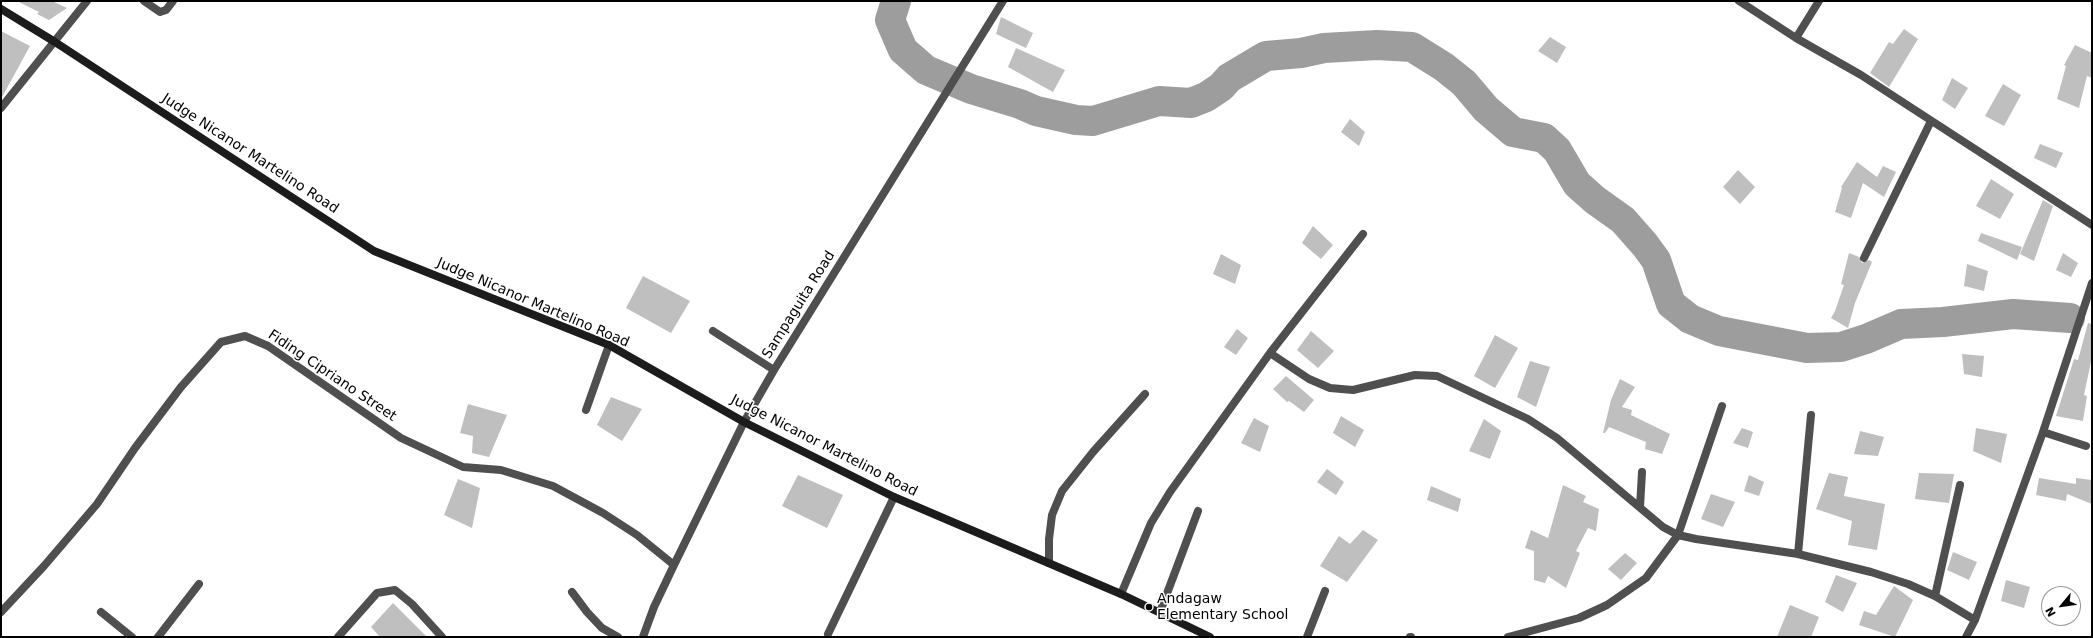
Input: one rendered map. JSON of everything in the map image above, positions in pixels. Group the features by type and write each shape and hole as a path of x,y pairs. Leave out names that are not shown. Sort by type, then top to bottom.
{"street":[{"path":"1,108 87,1"},
{"path":"144,1 160,12 166,10 173,1"},
{"name":"Sampaguita Road","path":"643,637 654,607 674,564 744,422 774,370 949,88 956,74 1003,1"},
{"path":"1740,1 1796,38 1861,75 2092,225"},
{"path":"1796,38 1819,1"},
{"name":"Judge Nicanor Martelino Road","path":"1,9 55,42 374,251 609,345 744,422 894,497 1121,594 1210,637"},
{"path":"1864,258 1930,121"},
{"path":"1121,594 1151,523 1170,492 1270,354 1363,234"},
{"path":"1966,637 1975,620 2043,432 2092,283"},
{"path":"713,331 774,370"},
{"name":"Fiding Cipriano Street","path":"1,612 44,566 97,504 135,448 180,387 221,342 245,336 268,346 402,438 463,467 501,470 553,486 603,513 637,535 674,564"},
{"path":"586,410 609,345"},
{"path":"1270,354 1309,379 1330,388 1353,390 1415,375 1437,376 1528,419 1557,438 1663,527 1678,535 1798,554 1871,572 1908,584 1935,596 1975,620"},
{"path":"1049,563 1049,539 1052,515 1062,491 1088,458 1145,394"},
{"path":"1508,637 1579,618 1607,605 1646,578 1678,535 1722,406"},
{"path":"1798,554 1811,415"},
{"path":"2043,432 2086,446"},
{"path":"1640,507 1642,472"},
{"path":"1935,596 1960,485"},
{"path":"828,634 894,497"},
{"path":"1160,612 1198,511"},
{"path":"158,637 199,584"},
{"path":"338,637 377,593 395,590 412,604 442,637"},
{"path":"1307,637 1325,591"},
{"path":"572,592 586,612 602,628 618,637"},
{"path":"100,612 132,637"}],"building":[{"path":"17,1 52,1 67,8 49,20 37,14 39,12"},
{"path":"1001,17 1033,33 1026,48 996,34"},
{"path":"1904,29 1918,39 1889,87 1870,73 1889,42 1893,44"},
{"path":"1,31 30,46 1,99"},
{"path":"1550,37 1566,47 1557,63 1538,51"},
{"path":"2075,45 2092,53 2092,78 2087,76 2079,108 2057,99 2066,66 2064,65"},
{"path":"1016,48 1065,70 1053,92 1008,67"},
{"path":"1952,78 1968,88 1955,109 1942,100"},
{"path":"2003,84 2021,95 2004,126 1985,116"},
{"path":"1350,119 1365,132 1359,146 1341,132"},
{"path":"2040,144 2063,153 2056,168 2034,158"},
{"path":"1857,162 1877,177 1883,166 1896,172 1884,197 1863,183 1851,218 1835,212 1842,188 1841,187"},
{"path":"1738,170 1755,187 1740,204 1723,187"},
{"path":"1991,179 2014,194 2000,219 1976,206"},
{"path":"2043,200 2053,206 2034,261 2020,254"},
{"path":"1313,226 1333,245 1321,259 1302,243"},
{"path":"1981,233 2022,247 2017,260 1978,241"},
{"path":"1849,253 1859,257 1862,263 1869,260 1872,262 1855,303 1848,328 1831,318 1844,285 1841,284"},
{"path":"2063,253 2078,263 2071,277 2056,270"},
{"path":"1221,254 1241,265 1235,284 1213,274"},
{"path":"1967,264 1988,271 1984,291 1964,286"},
{"path":"643,276 690,301 671,333 626,308"},
{"path":"2088,323 2092,324 2092,357 2084,395 2087,396 2083,421 2056,416 2074,359 2078,360"},
{"path":"1237,329 1248,338 1236,355 1224,347"},
{"path":"1311,331 1334,351 1318,368 1297,350"},
{"path":"1495,335 1518,348 1495,388 1474,376"},
{"path":"1962,354 1984,356 1982,377 1964,374"},
{"path":"1530,361 1550,367 1536,407 1517,397"},
{"path":"1286,376 1314,400 1304,412 1289,401 1287,402 1273,389"},
{"path":"1620,379 1635,387 1622,407 1632,410 1631,415 1670,434 1662,454 1645,449 1646,442 1609,427 1605,433 1603,433 1611,400"},
{"path":"611,397 642,409 622,441 597,425"},
{"path":"468,404 507,415 489,457 472,453 473,436 460,433"},
{"path":"1341,416 1364,430 1355,447 1333,433"},
{"path":"1254,418 1269,426 1260,452 1241,443"},
{"path":"1484,419 1501,431 1490,459 1469,451"},
{"path":"1742,428 1753,432 1748,448 1733,443"},
{"path":"1976,428 2007,434 2001,463 1973,451"},
{"path":"1860,431 1884,437 1878,456 1854,454"},
{"path":"1327,469 1344,482 1336,495 1317,482"},
{"path":"1829,473 1848,477 1844,496 1885,504 1877,550 1848,545 1852,521 1816,509"},
{"path":"1919,473 1954,474 1949,503 1915,499"},
{"path":"798,475 843,495 827,528 782,506"},
{"path":"1749,475 1764,482 1759,496 1744,491"},
{"path":"2039,478 2076,484 2076,478 2092,480 2092,504 2067,494 2066,501 2036,495"},
{"path":"458,479 480,488 472,528 444,515"},
{"path":"1563,485 1586,496 1583,502 1599,509 1596,531 1588,528 1576,551 1580,553 1566,588 1548,576 1545,583 1534,580 1534,551 1525,548 1531,530 1548,538"},
{"path":"1431,486 1461,499 1458,512 1427,500"},
{"path":"1711,494 1735,502 1723,527 1701,519"},
{"path":"1363,530 1378,540 1347,582 1320,566 1339,536 1350,544"},
{"path":"1953,552 1977,562 1969,580 1947,570"},
{"path":"1625,553 1637,563 1621,580 1608,569"},
{"path":"1836,575 1857,583 1843,612 1825,602"},
{"path":"2006,580 2030,587 2024,608 2001,601"},
{"path":"1894,586 1913,600 1895,637 1859,625 1864,611 1876,615"},
{"path":"393,603 427,637 380,637 371,627"},
{"path":"1790,605 1819,617 1811,637 1777,637"}],"waterway":[{"path":"896,1 890,20 903,50 926,70 971,89 1020,104 1036,111 1076,120 1093,121 1159,101 1191,103 1206,97 1221,87 1229,78 1266,56 1301,53 1324,48 1377,45 1412,47 1444,67 1464,83 1486,109 1513,132 1544,138 1557,150 1577,184 1595,200 1623,220 1645,245 1656,260 1671,304 1690,319 1719,331 1807,348 1841,347 1866,339 1901,324 1943,322 2013,314 2070,318"}],"place":[{"name":"Andagaw Elementary School","path":"1149,607"}]}
